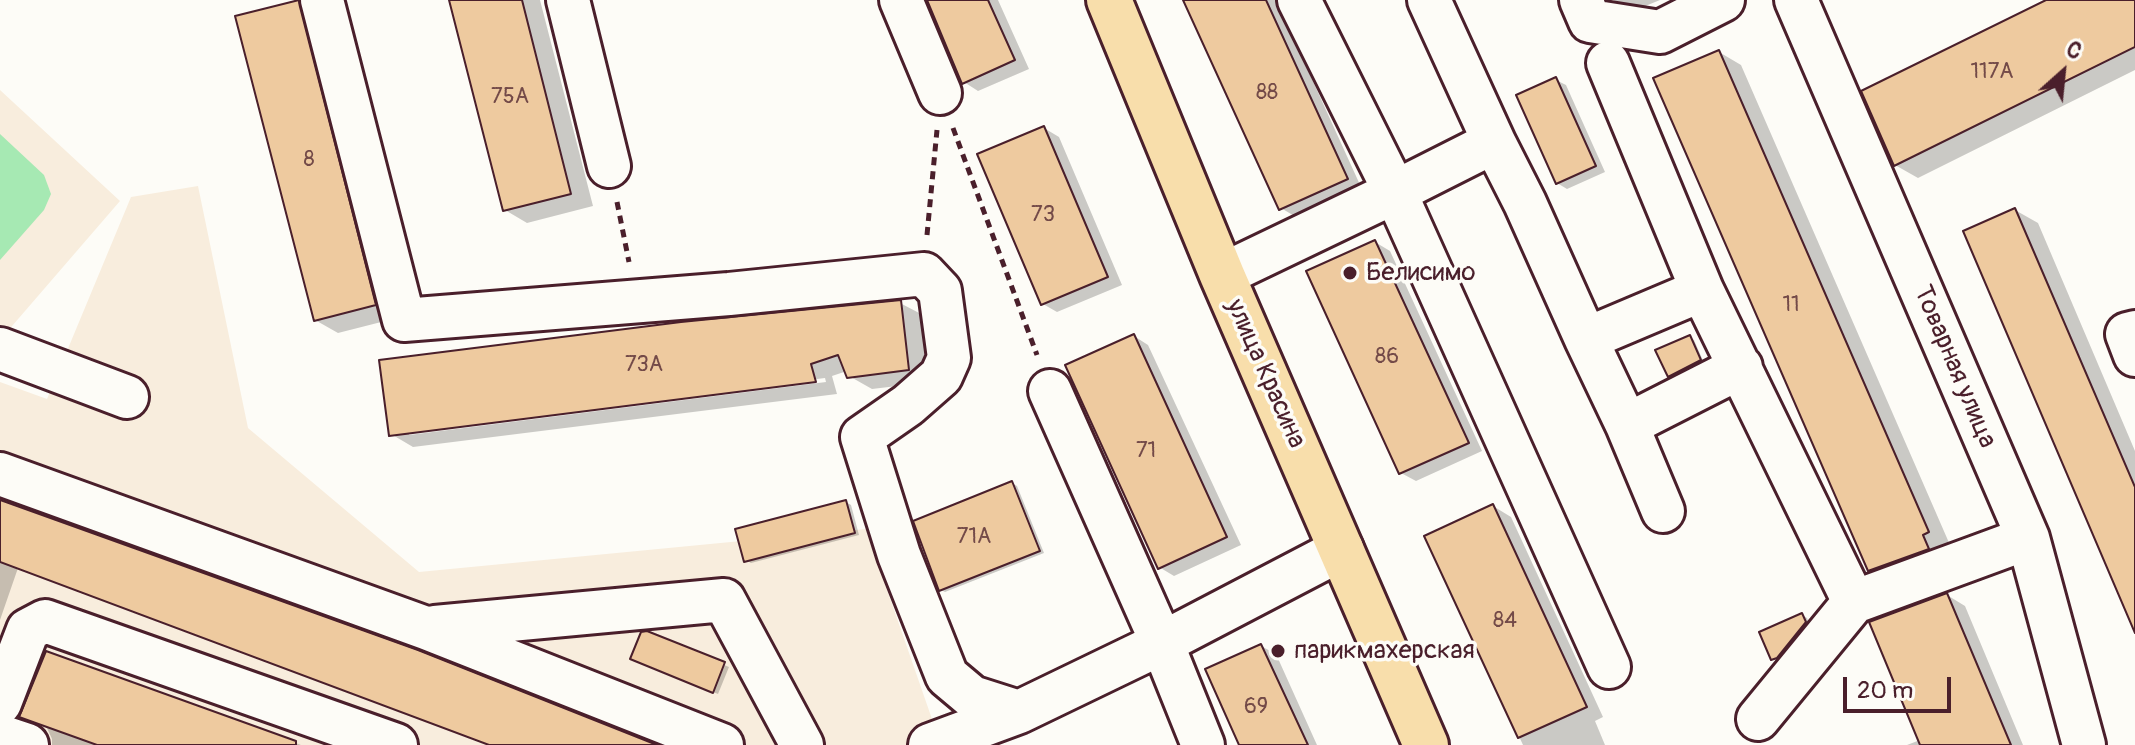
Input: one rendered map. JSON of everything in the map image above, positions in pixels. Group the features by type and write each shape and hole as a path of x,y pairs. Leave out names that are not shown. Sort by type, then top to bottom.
{"main road":[{"name":"улица Красина","path":"1109,0 1222,275 1426,745"}],"lane":[{"path":"322,0 404,320 924,274 940,291 949,358 941,376 908,405 862,437 899,555 947,676 1013,729"},
{"path":"568,0 609,166"},
{"path":"901,0 940,93"},
{"path":"1299,0 1395,192 1609,667"},
{"path":"1429,0 1627,425 1663,511"},
{"path":"1581,0 1590,21 1660,32 1723,0"},
{"name":"Товарная улица","path":"1796,0 2028,538 2084,745"},
{"path":"1608,63 1702,290 1854,602"},
{"path":"1222,275 1494,142"},
{"path":"1586,339 1702,290"},
{"path":"2135,332 2127,334 2135,355"},
{"path":"0,349 127,397"},
{"path":"1627,425 1741,367"},
{"path":"1050,391 1162,643 1203,745"},
{"path":"0,474 426,628 722,745"},
{"path":"1758,719 1854,602 2028,538"},
{"path":"930,745 1013,729 1162,643 1342,549"},
{"path":"426,628 724,600 802,745"},
{"path":"0,703 28,630 45,621 396,745"},
{"path":"0,736 27,745"}],"path":[{"path":"924,274 940,93"},
{"path":"940,93 1050,391"},
{"path":"609,166 637,301"}],"shaded area":[{"path":"0,90 120,201 0,340"},
{"path":"198,186 248,428 419,572 866,529 941,745 0,745 0,382 47,399 131,197"}],"green space":[{"path":"0,134 44,175 51,194 44,210 0,260"}],"building":[{"path":"299,0 376,305 314,321 235,16"},
{"path":"449,0 522,0 571,194 503,211"},
{"path":"927,0 988,0 1015,60 962,84"},
{"path":"1183,0 1266,0 1348,179 1279,210"},
{"path":"2046,0 2135,0 2135,47 1894,166 1861,91"},
{"path":"1719,50 1929,532 1923,535 1929,549 1868,571 1653,78"},
{"path":"1556,77 1596,166 1556,184 1516,95"},
{"path":"1044,126 1108,277 1041,305 977,154"},
{"path":"2015,208 2135,487 2135,633 1963,231"},
{"path":"1375,240 1469,443 1399,474 1306,271"},
{"path":"901,300 909,370 847,378 838,355 811,364 816,382 389,436 379,360 681,322"},
{"path":"1134,334 1227,537 1158,569 1065,365"},
{"path":"1690,335 1701,360 1668,377 1655,350"},
{"path":"1012,481 1040,551 939,591 913,521"},
{"path":"0,500 418,650 657,745 489,745 0,562"},
{"path":"846,500 855,533 744,562 735,529"},
{"path":"1493,504 1587,707 1518,738 1424,536"},
{"path":"1947,593 2011,745 1920,745 1869,622"},
{"path":"1802,613 1806,622 1777,658 1771,660 1759,632"},
{"path":"647,631 725,662 713,693 630,659 641,632"},
{"path":"1261,644 1308,745 1239,745 1205,669"},
{"path":"46,651 296,741 296,745 97,745 19,717"}],"place":[{"name":"Белисимо","path":"1350,273"},
{"name":"парикмахерская","path":"1278,651"}]}
